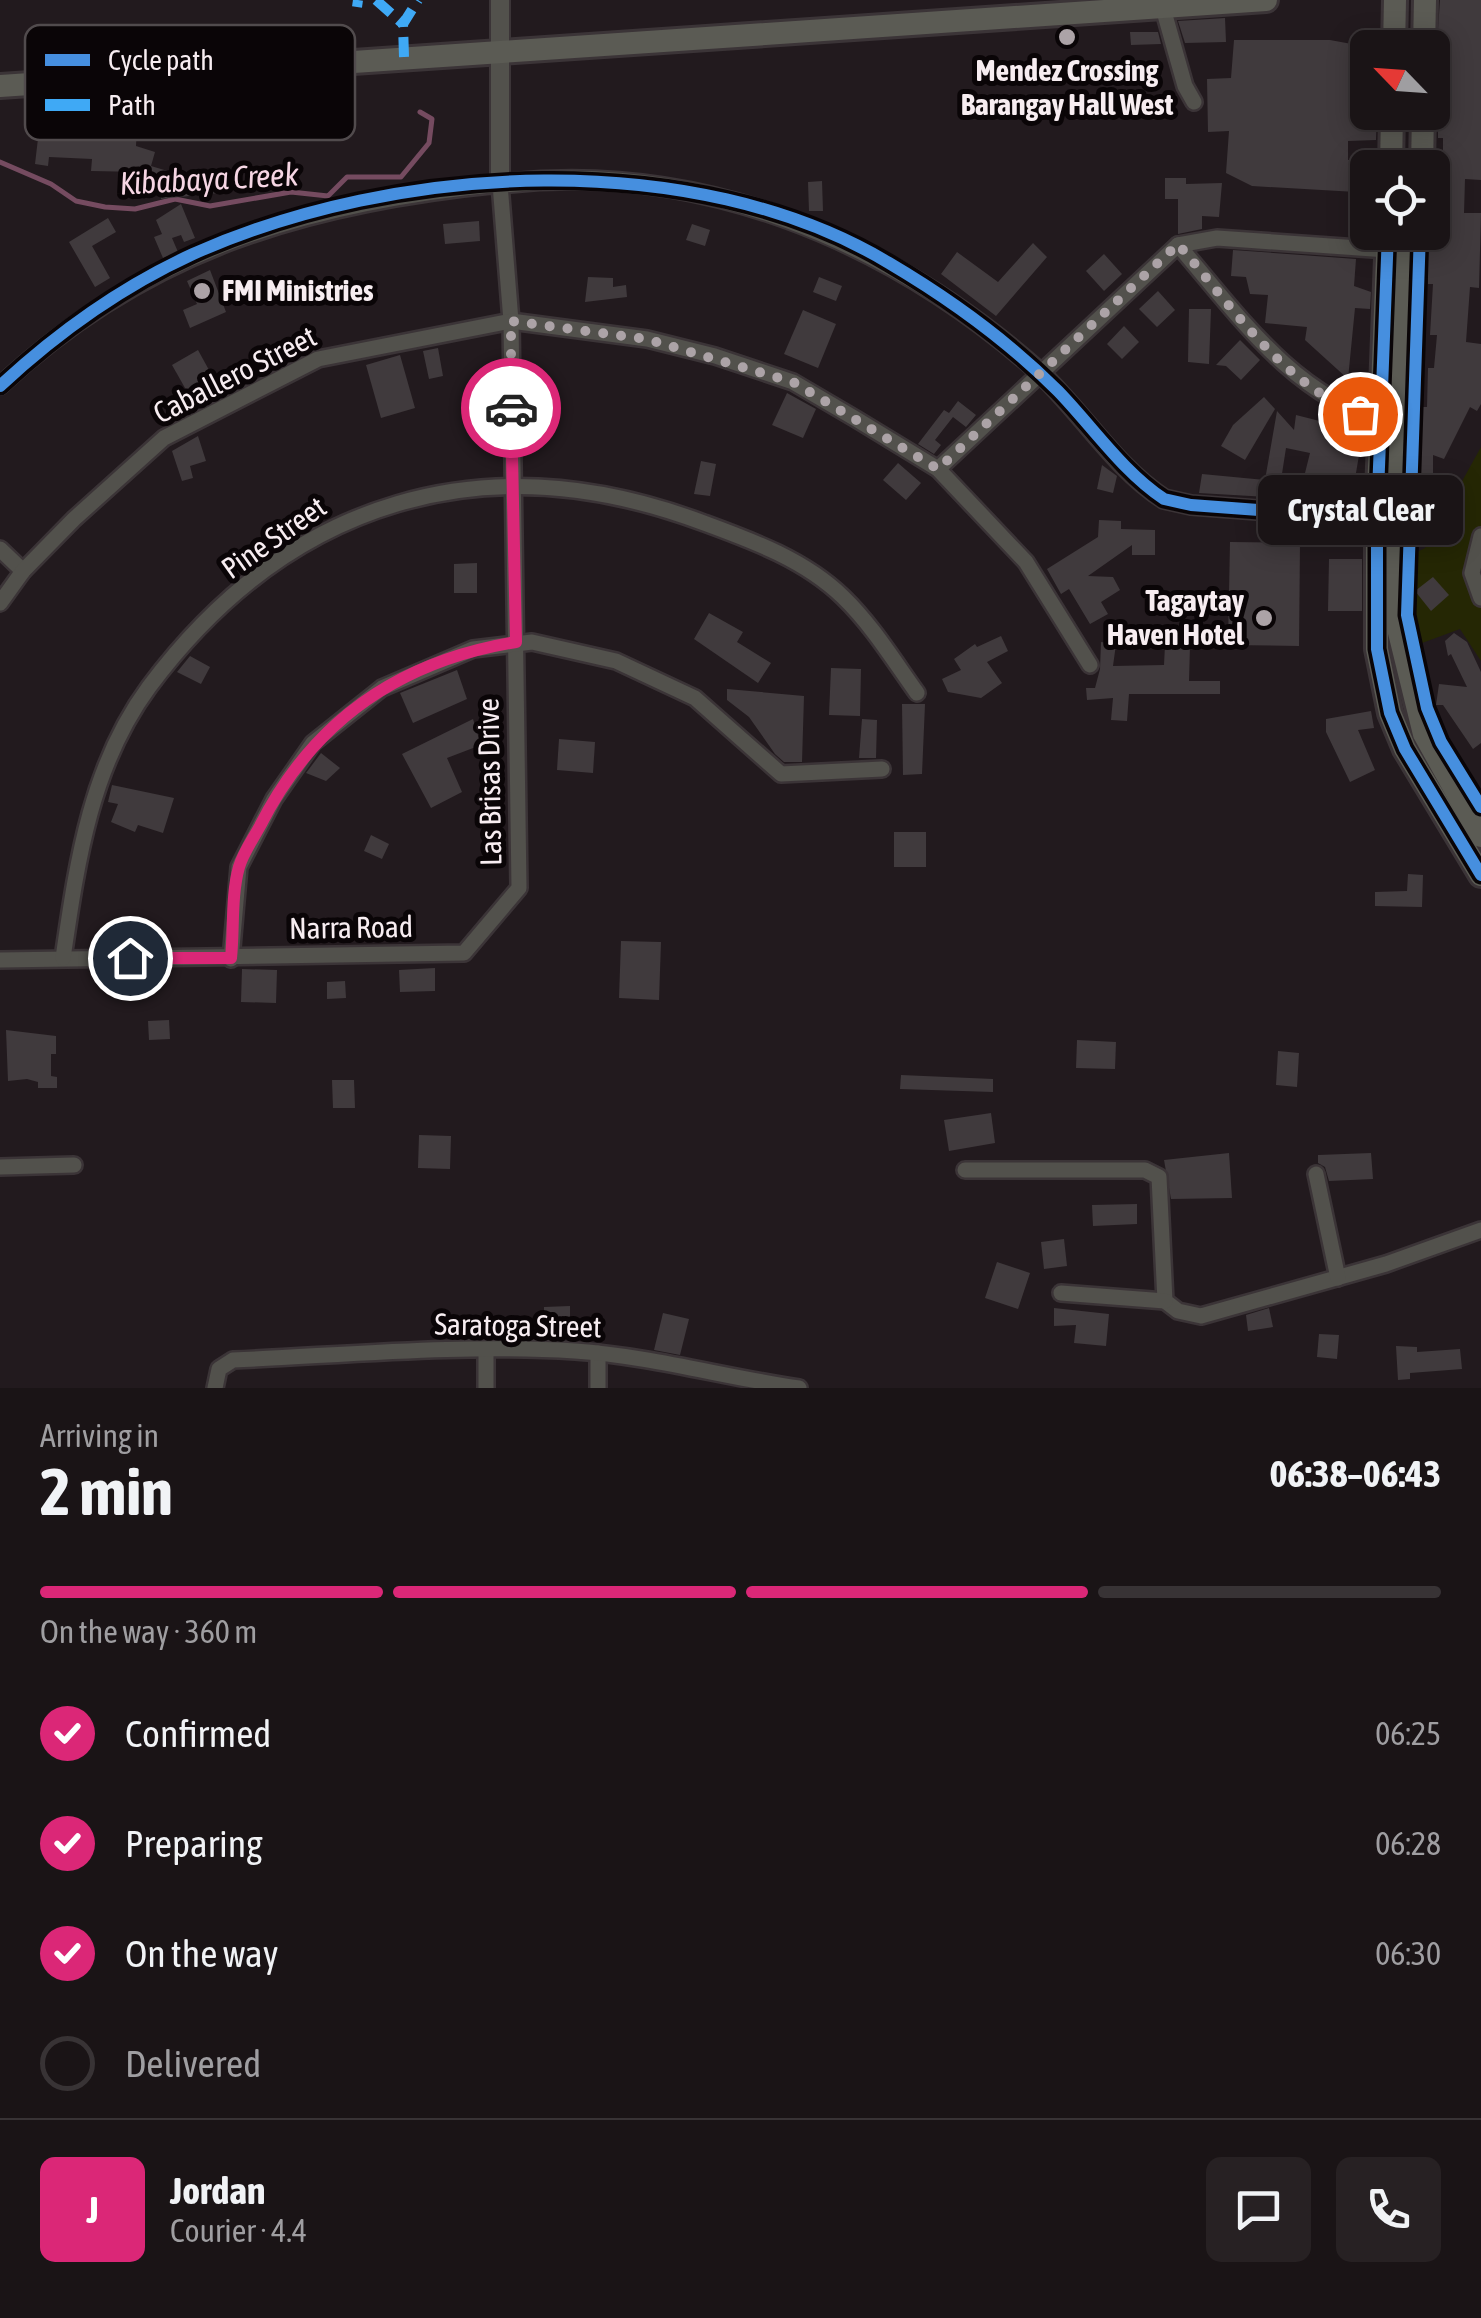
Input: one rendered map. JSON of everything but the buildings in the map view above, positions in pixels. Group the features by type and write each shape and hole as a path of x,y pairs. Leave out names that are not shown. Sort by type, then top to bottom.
{"main road":[{"path":"355,62 985,11 1163,8 1266,0"},
{"path":"1394,30 1395,0"},
{"path":"1408,30 1409,0"},
{"path":"1424,30 1425,0"},
{"path":"0,86 25,84"},
{"path":"1388,250 1376,520 1377,650 1390,713 1426,788 1481,875"},
{"path":"1405,250 1395,616 1424,734 1481,836"},
{"path":"1419,250 1407,615 1426,708 1441,742 1481,807"}],"street":[{"name":"Las Brisas Drive","path":"464,953 518,888 511,321 500,184 500,0"},
{"path":"1163,8 1185,86 1194,102"},
{"path":"0,386 88,313 206,249 340,207 500,184 576,179 645,183 718,198 796,222 888,262 966,313 1040,373 1164,499 1191,505 1376,520"},
{"path":"938,469 1178,244 1217,238 1350,240"},
{"path":"1178,244 1264,344 1308,385 1336,404 1382,420"},
{"name":"Caballero Street","path":"0,603 23,571 164,438 260,387 346,350 511,321 646,339 793,382 938,469 1026,562 1090,665"},
{"name":"Pine Street","path":"64,958 77,865 96,787 148,689 192,636 251,583 326,528 392,502 510,483 587,490 671,510 806,566 843,597 916,694"},
{"path":"1481,536 1472,573 1481,598"},
{"path":"0,549 23,571"},
{"path":"231,958 239,867 274,799 312,743 382,688 472,650 532,642 616,661 695,698 780,774 882,768"},
{"name":"Narra Road","path":"0,960 464,953"},
{"path":"0,1167 74,1165"},
{"path":"965,1170 1145,1170 1159,1177 1165,1301"},
{"path":"1316,1174 1338,1278"},
{"path":"1062,1293 1165,1301 1178,1311 1201,1316 1338,1278 1481,1230"},
{"path":"486,1350 486,1388"},
{"name":"Saratoga Street","path":"214,1388 218,1368 233,1360 486,1350 643,1358 711,1381 800,1388"},
{"path":"598,1353 598,1388"}],"green space":[{"path":"1481,447 1481,661 1460,629 1414,646 1411,555 1425,548"}],"waterway":[{"name":"Kibabaya Creek","path":"0,162 51,184 76,201 105,207 135,209 175,199 210,206 291,192 328,196 347,177 401,177 429,143 432,119 420,112"}],"marked path":[{"path":"357,7 358,0"},
{"path":"376,0 403,24"},
{"path":"404,57 403,24 418,0"}],"cycle path":[{"path":"0,386 68,329 141,281 193,254 273,223 360,201 451,186 544,180 637,185 727,199 811,225 889,263 956,306 1019,355 1058,391 1135,476 1164,499 1191,505 1377,519"},
{"path":"1387,250 1377,519 1377,649 1390,713 1405,749 1481,875"},
{"path":"1419,250 1407,615 1427,708 1441,742 1481,807"}],"way so far":[{"path":"511,408 511,321 646,339 793,382 938,469 1178,244 1264,344 1308,385 1360,414"}],"place":[{"name":"Mendez Crossing Barangay Hall West","path":"1067,37"},
{"name":"FMI Ministries","path":"202,291"},
{"name":"Crystal Clear","path":"1360,414"},
{"name":"Tagaytay Haven Hotel","path":"1264,618"}],"route":[{"path":"130,958 231,958 239,867 274,799 312,743 382,688 472,650 516,642 511,408"}]}
